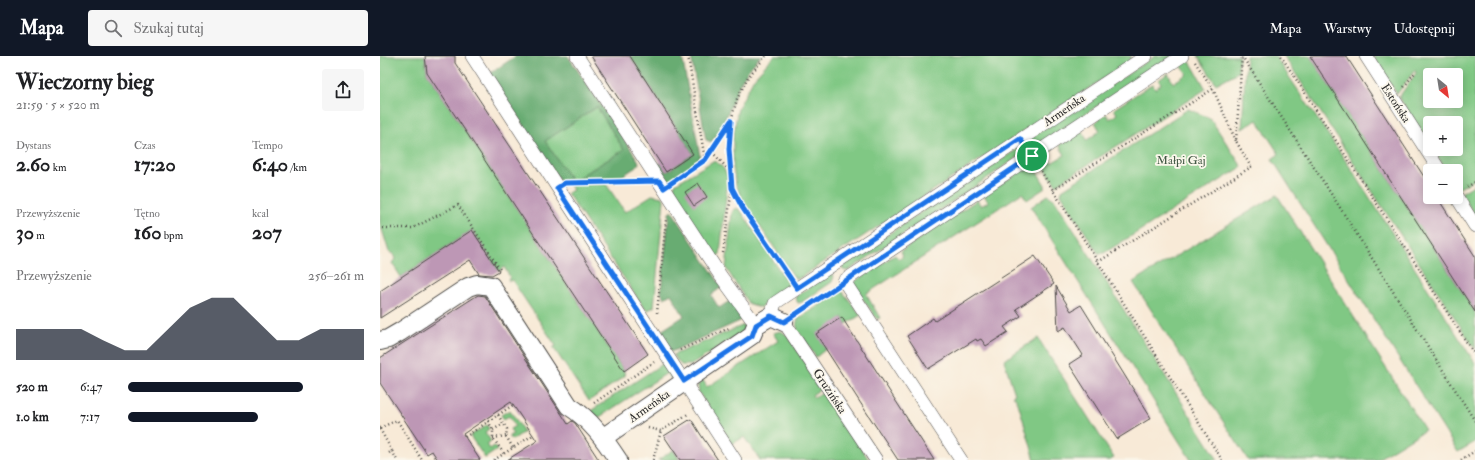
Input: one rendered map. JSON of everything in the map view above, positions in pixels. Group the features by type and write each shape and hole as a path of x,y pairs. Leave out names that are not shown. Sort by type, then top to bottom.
{"street":[{"path":"472,56 735,460"},
{"path":"577,56 720,275 753,322"},
{"name":"Armeńska","path":"604,437 752,336 753,322 778,319 774,303 1146,56"},
{"name":"Armeńska","path":"844,281 1182,56"},
{"name":"Estońska","path":"1366,56 1435,164"},
{"path":"1461,204 1475,226"},
{"path":"844,281 961,460"},
{"path":"380,341 388,339 400,332 468,287 477,284 491,286 569,406 579,412 604,437 618,460"},
{"name":"Gruzińska","path":"778,319 876,460"}],"path":[{"path":"688,56 705,160"},
{"path":"720,275 732,188 729,149 731,121 737,99 748,77 766,56"},
{"path":"1098,262 1251,166 1236,141 1212,89 1192,56"},
{"path":"1236,141 1242,56"},
{"path":"1242,56 1475,421"},
{"path":"1281,56 1475,355"},
{"path":"1053,190 1212,89"},
{"path":"557,188 565,183 664,188 705,160 712,152 731,121"},
{"path":"712,152 730,171"},
{"path":"1032,156 1222,460"},
{"path":"654,336 664,188"},
{"path":"732,188 742,207 797,288"},
{"path":"383,228 413,228 458,205 504,276 491,286"},
{"path":"778,319 844,281"},
{"path":"465,437 513,405"},
{"path":"653,460 661,431 700,406"},
{"path":"498,415 507,430 506,436 513,448"},
{"path":"397,460 380,429 396,420 422,460"},
{"path":"488,421 494,430 493,438 504,454"},
{"path":"494,430 503,424"},
{"path":"494,460 499,459 504,454 533,435"},
{"path":"493,438 506,436"},
{"path":"1461,460 1475,451"},
{"path":"430,460 436,456"}],"green space":[{"path":"380,56 425,56 427,73 624,371 625,376 589,401 553,348 556,346 512,280 509,281 508,279 510,277 504,267 499,271 472,230 401,277 392,263 395,259 393,254 389,252 380,223"},
{"path":"516,56 568,56 638,160 639,163 636,167 618,179 574,180 624,150 597,107 545,141 571,180 560,181 489,74"},
{"path":"630,56 682,56 700,156 695,164 666,183 655,166 661,163 666,172 693,154"},
{"path":"691,56 761,56 749,69 737,89 722,126 711,142 706,140"},
{"path":"774,56 1131,56 1129,62 798,279 794,277 745,204 736,185 733,168 733,138 738,108 754,78"},
{"path":"1155,56 1173,56 1037,146 1033,147 1029,145 1029,140 1031,138"},
{"path":"1198,56 1239,56 1238,72 1216,84"},
{"path":"1246,56 1275,56 1356,176 1475,363 1475,442 1458,452 1272,159 1279,154 1257,120 1242,129"},
{"path":"1284,56 1310,56 1475,312 1475,349"},
{"path":"1373,56 1475,56 1475,179 1463,186 1463,164 1442,164 1437,156 1463,156 1463,116 1423,116 1423,134 1399,97 1416,73 1415,70 1397,94"},
{"path":"1186,61 1191,63 1206,89 1056,185 1041,162 1042,157 1046,155 1051,163 1065,155 1059,145 1082,131 1087,140 1100,131 1095,122 1106,114 1110,119 1117,114 1114,109 1152,84 1155,89 1161,84 1159,80 1168,73 1173,83 1187,74 1181,65"},
{"path":"597,107 624,150 574,180 571,180 545,141"},
{"name":"Małpi Gaj","path":"1188,109 1210,118 1242,167 1104,253 1098,253 1061,194 1062,190"},
{"path":"1019,148 1023,150 1023,154 848,271 843,270 843,264"},
{"path":"713,161 723,168 728,178 720,254 716,258 673,192 675,184"},
{"path":"1029,166 1034,167 1045,185 1045,188 1027,200 1022,193 866,294 880,318 877,319 853,285 854,282 895,255 899,259 903,256 901,251 977,200 981,206 988,202 984,195"},
{"path":"606,184 625,212 652,195 663,197 664,200 654,307 648,310 644,308 567,193 573,190 570,185"},
{"path":"1475,184 1475,216 1463,196 1463,192"},
{"path":"1048,195 1055,200 1218,460 1191,460 1031,207"},
{"path":"1277,195 1425,430 1376,460 1248,460 1133,282"},
{"path":"737,208 741,211 789,285 788,289 761,307 748,303 726,268 732,213 734,209"},
{"path":"672,211 722,287 711,295 719,308 731,300 742,318 740,321 671,352 658,333 684,316 671,294 664,298 661,292 669,213"},
{"path":"830,273 834,276 832,282 802,302 798,303 795,297"},
{"path":"842,291 861,315 846,324 842,317 826,349 816,357 798,331 796,325 797,320"},
{"path":"744,325 745,329 742,333 691,365 681,365 673,355"},
{"path":"781,331 788,336 822,388 812,395 814,398 825,392 869,460 760,460 744,437 732,444 699,393 698,385 703,380 707,387 778,341 773,333"},
{"path":"1038,338 1114,458 1110,460 1035,460 1018,403 1013,395 1015,394 1004,360"},
{"path":"665,362 673,377 673,381 667,373 598,418 592,413 592,410"},
{"path":"510,410 524,432 512,440 509,436 513,434 510,429 515,426 509,416 504,419 501,415"},
{"path":"487,425 489,429 485,432 491,441 487,444 490,449 494,446 497,450 485,458 470,436"},
{"path":"673,450 680,460 658,460"}],"building":[{"path":"425,56 455,56 455,63 648,354 624,371 427,73"},
{"path":"591,56 630,56 693,154 666,172"},
{"path":"1310,56 1346,56 1423,175 1423,204 1442,204 1475,256 1475,312"},
{"path":"698,183 707,197 694,206 685,192"},
{"path":"472,230 499,271 492,275 479,274 470,260 380,318 380,291"},
{"path":"1035,256 1054,284 1016,309 1021,316 1004,327 1008,332 986,346 981,339 977,341 976,339 928,369 907,336 933,318 935,321"},
{"path":"1056,286 1071,311 1081,305 1151,418 1117,439 1069,364 1083,355 1065,327 1058,331"},
{"path":"478,295 485,296 568,424 572,421 575,423 599,460 507,460 537,441 511,402 463,434 480,460 438,460 432,451 427,454 380,383 380,358"},
{"path":"842,317 934,460 898,460 816,334"},
{"path":"691,419 718,460 680,460 664,436"}],"route":[{"path":"731,121 729,149 732,188 742,207 797,288 1020,139 1032,156 784,322 771,316 756,325 752,336 684,381 557,188 565,183 659,181 664,188 705,160 712,152 731,121"}]}
